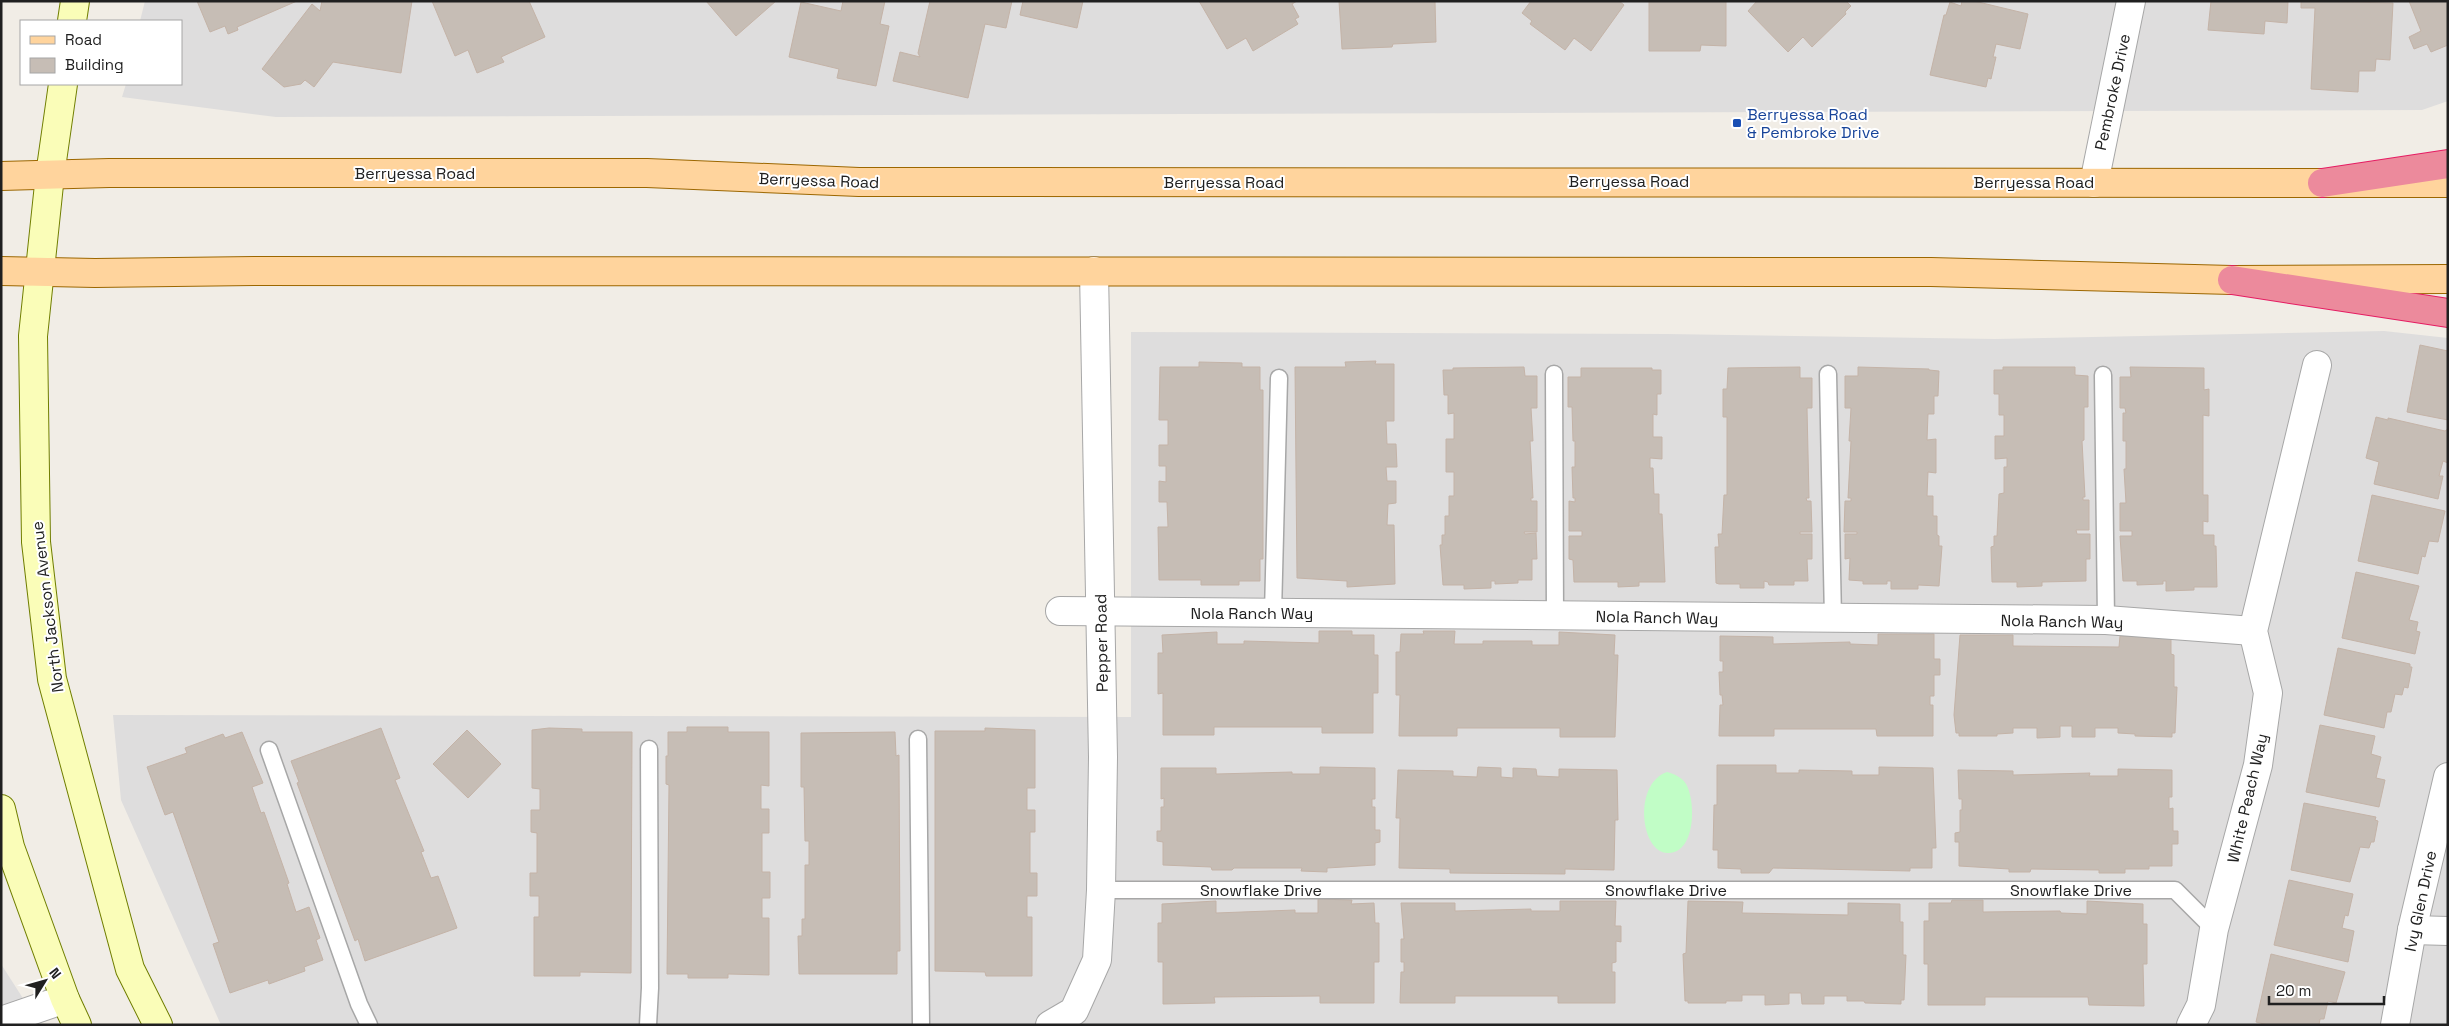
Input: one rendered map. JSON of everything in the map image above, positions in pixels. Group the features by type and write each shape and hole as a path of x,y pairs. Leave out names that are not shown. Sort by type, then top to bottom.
{"highway":[{"path":"2322,183 2448,164"},
{"path":"2232,280 2448,313"}],"main road":[{"path":"72,20 75,1"},
{"name":"North Jackson Avenue","path":"63,85 50,175 33,336 36,542 52,679 130,969 158,1025"},
{"name":"Berryessa Road","path":"1,176 647,173 859,182 2448,183"},
{"path":"1,270 40,272 1931,272 2232,280 2448,279"},
{"path":"1,809 10,847 65,999 78,1025"},
{"path":"65,999 91,1025"}],"street":[{"name":"Pembroke Drive","path":"2094,182 2131,1"},
{"name":"Pepper Road","path":"1050,1025 1074,1011 1097,960 1101,890 1102,757 1094,272"},
{"name":"White Peach Way","path":"2191,1025 2201,1005 2214,930 2258,765 2268,693 2253,631 2317,365"},
{"name":"Nola Ranch Way","path":"1060,611 2106,620 2253,631"},
{"name":"Ivy Glen Drive","path":"2395,1025 2412,930 2448,778"},
{"path":"2412,930 2448,931"},
{"path":"1,1021 65,999"}],"lane":[{"path":"1554,374 1555,616"},
{"path":"1828,374 1833,619"},
{"path":"2103,374 2106,620"},
{"path":"1273,613 1279,378"},
{"path":"918,739 921,1025"},
{"path":"648,1025 650,988 649,749"},
{"path":"269,750 359,1004 369,1025"},
{"name":"Snowflake Drive","path":"1101,890 2175,890 2214,930"}],"shaded area":[{"path":"145,1 2448,1 2448,101 2422,110 276,117 122,97 126,85 182,85 182,20 140,20"},
{"path":"2384,331 2448,338 2448,1025 221,1025 121,800 113,715 1131,717 1131,332 1667,334 1995,339"},
{"path":"1,964 40,1025 1,1025"}],"green space":[{"path":"1667,772 1680,778 1686,784 1692,813 1689,835 1684,844 1678,850 1669,853 1659,851 1652,843 1644,818 1645,803 1649,790 1656,779"}],"building":[{"path":"197,1 297,1 237,27 238,30 228,34 225,26 210,32"},
{"path":"322,1 412,1 401,73 333,62 314,87 305,80 301,84 284,87 262,69 312,4 320,11"},
{"path":"432,1 529,1 545,37 501,57 504,62 477,73 468,50 455,56"},
{"path":"706,1 776,1 736,36"},
{"path":"843,1 885,1 880,24 889,26 876,86 837,78 839,69 789,57 801,2 841,11"},
{"path":"930,1 1012,1 1006,28 985,24 968,98 893,81 900,52 920,57 918,53"},
{"path":"1023,1 1083,1 1077,28 1020,15"},
{"path":"1199,1 1297,1 1292,4 1299,17 1295,19 1298,24 1253,51 1246,38 1227,49"},
{"path":"1339,1 1435,1 1436,42 1393,44 1392,47 1342,49"},
{"path":"1531,1 1619,1 1624,5 1591,51 1574,38 1565,50 1530,24 1532,21 1522,13"},
{"path":"1649,1 1726,1 1726,46 1701,45 1700,51 1649,51"},
{"path":"1757,1 1846,1 1851,6 1845,12 1846,14 1812,47 1803,37 1788,52 1748,11"},
{"path":"1962,1 1974,1 2028,14 2020,49 1996,44 1993,57 1996,57 1991,79 1988,78 1986,87 1930,75 1944,15 1946,15 1950,2 1961,6"},
{"path":"2211,1 2288,1 2287,23 2265,21 2264,34 2208,30"},
{"path":"2301,1 2393,3 2390,60 2376,59 2375,71 2359,71 2358,92 2311,89 2315,8 2301,8"},
{"path":"2409,1 2448,1 2448,45 2431,52 2427,44 2414,49 2409,37 2421,31"},
{"path":"2420,345 2448,351 2448,420 2407,412"},
{"path":"1376,361 1375,364 1394,364 1394,421 1386,421 1387,444 1396,444 1397,467 1386,467 1387,481 1396,481 1396,503 1388,504 1387,525 1394,525 1395,584 1347,587 1347,581 1297,578 1295,367 1346,367 1345,362"},
{"path":"1199,362 1242,363 1242,367 1260,367 1260,390 1263,390 1263,559 1260,559 1260,581 1239,581 1239,585 1201,585 1201,580 1159,580 1158,527 1168,527 1167,502 1159,502 1159,481 1166,482 1166,466 1159,466 1159,445 1168,445 1168,420 1159,420 1160,367 1199,367"},
{"path":"1524,367 1525,376 1537,376 1537,408 1531,408 1533,441 1530,441 1533,498 1531,498 1531,501 1537,501 1537,532 1524,532 1525,534 1536,533 1537,559 1532,559 1532,580 1518,580 1518,583 1495,584 1495,581 1491,581 1491,588 1464,589 1464,585 1443,585 1440,545 1442,545 1442,535 1445,535 1445,516 1449,516 1449,496 1454,496 1454,472 1446,472 1446,439 1454,439 1454,413 1448,414 1448,395 1444,395 1443,370 1453,370 1453,368"},
{"path":"1800,367 1800,378 1812,378 1812,408 1807,408 1809,498 1806,498 1807,501 1811,501 1812,532 1800,532 1800,534 1812,534 1812,559 1807,559 1808,581 1794,581 1794,585 1769,585 1768,582 1764,581 1764,588 1740,588 1740,584 1716,583 1715,547 1719,547 1718,534 1722,534 1724,495 1727,495 1727,417 1723,417 1723,389 1727,389 1728,368"},
{"path":"1858,367 1929,369 1939,371 1938,396 1934,396 1934,414 1928,414 1927,440 1936,439 1936,473 1928,472 1927,496 1933,496 1933,516 1937,516 1937,535 1939,536 1939,546 1942,546 1939,586 1918,585 1918,589 1891,589 1891,581 1887,581 1887,584 1863,584 1863,581 1849,580 1850,558 1845,559 1845,534 1857,534 1857,532 1844,532 1845,501 1851,501 1851,498 1848,498 1851,408 1845,408 1845,376 1858,376"},
{"path":"2003,367 2075,367 2075,375 2088,376 2088,407 2084,407 2084,440 2082,441 2085,497 2083,497 2083,500 2089,500 2089,530 2076,530 2077,534 2090,534 2090,559 2086,559 2086,581 2042,582 2042,586 2017,587 2017,582 1992,582 1991,547 1994,546 1994,536 1997,536 1999,494 2004,493 2004,467 2007,467 2007,458 1995,459 1995,436 2004,436 2004,415 1999,415 1999,394 1994,394 1994,370 2003,370"},
{"path":"2130,367 2204,368 2204,390 2209,389 2209,416 2203,415 2203,495 2208,495 2208,522 2203,521 2203,535 2214,535 2217,587 2194,587 2194,590 2166,591 2166,581 2163,581 2163,584 2137,585 2137,581 2123,581 2120,536 2132,536 2132,531 2120,531 2120,503 2126,503 2124,469 2126,469 2126,441 2123,441 2123,413 2126,413 2125,408 2120,408 2120,377 2131,377"},
{"path":"1581,368 1652,368 1652,370 1661,370 1661,394 1657,394 1657,415 1653,414 1653,437 1662,437 1662,459 1650,458 1650,468 1653,468 1654,494 1659,494 1659,514 1662,514 1665,582 1639,582 1639,586 1618,587 1618,582 1574,582 1573,560 1569,559 1569,536 1582,536 1582,531 1569,531 1569,501 1575,502 1575,498 1573,498 1572,467 1575,467 1575,441 1573,441 1572,407 1568,407 1568,377 1581,377"},
{"path":"2376,417 2445,431 2448,429 2448,463 2443,461 2439,476 2443,476 2438,499 2374,484 2379,462 2366,458"},
{"path":"2372,495 2445,511 2438,542 2429,541 2425,557 2422,556 2418,574 2358,561"},
{"path":"2356,572 2419,586 2409,620 2418,622 2416,631 2420,632 2415,654 2342,638"},
{"path":"1319,631 1352,631 1352,635 1374,635 1374,655 1378,655 1378,693 1373,693 1373,733 1322,733 1322,727 1214,727 1214,735 1163,735 1163,693 1158,694 1158,653 1163,653 1162,635 1217,632 1217,644 1244,644 1244,641 1319,643"},
{"path":"1423,631 1455,631 1454,644 1483,644 1483,641 1532,641 1532,645 1559,645 1559,632 1615,635 1614,655 1618,655 1615,737 1560,737 1560,728 1457,728 1457,736 1399,736 1400,695 1396,695 1396,652 1400,652 1401,634 1424,634"},
{"path":"1878,634 1934,634 1934,659 1940,659 1940,675 1934,675 1934,696 1930,696 1930,705 1933,705 1933,736 1877,736 1876,729 1774,729 1774,736 1719,736 1720,705 1723,705 1722,695 1720,695 1719,672 1723,672 1723,661 1720,661 1720,636 1773,637 1773,644 1850,642 1850,644 1878,645"},
{"path":"1960,635 2013,635 2013,646 2119,647 2120,636 2171,636 2171,654 2174,655 2174,687 2177,687 2175,733 2172,733 2172,737 2135,736 2135,734 2118,733 2118,728 2095,728 2095,737 2072,737 2072,726 2060,726 2060,737 2037,738 2037,728 2013,728 2013,733 1997,734 1997,736 1959,736 1959,733 1956,733 1954,715"},
{"path":"2338,648 2410,664 2410,667 2412,667 2408,688 2404,687 2402,695 2395,694 2391,712 2387,712 2384,728 2324,715"},
{"path":"2320,725 2375,736 2371,754 2381,757 2376,778 2385,780 2379,807 2306,792"},
{"path":"687,727 728,727 728,732 769,732 769,786 761,785 761,809 769,809 769,833 762,833 762,872 770,872 770,898 762,898 762,918 769,918 769,975 728,974 728,978 688,978 688,974 667,974 669,785 666,784 666,756 668,756 668,732 687,732"},
{"path":"381,728 400,778 395,780 424,851 421,852 431,878 438,876 457,928 365,961 358,939 355,941 297,783 299,782 291,761"},
{"path":"549,728 582,729 582,732 632,732 631,973 580,972 580,976 534,976 534,917 539,917 539,896 530,896 530,873 537,873 537,833 531,832 531,810 540,810 540,789 532,788 532,730"},
{"path":"985,728 1035,730 1035,788 1027,788 1027,810 1035,810 1035,832 1030,832 1030,873 1037,873 1037,896 1027,896 1027,917 1032,917 1032,976 986,976 985,972 935,971 935,731 985,731"},
{"path":"467,730 501,764 468,798 433,764"},
{"path":"242,732 263,783 252,787 261,813 264,812 289,883 287,884 296,912 309,907 320,938 316,940 323,960 304,967 305,971 269,984 268,980 230,993 213,944 219,942 173,812 165,815 147,767 187,753 185,748 223,734 225,738"},
{"path":"895,732 896,756 899,755 900,951 897,951 897,974 799,974 798,936 802,936 802,919 805,919 805,865 809,865 809,841 805,841 804,787 801,787 801,733"},
{"path":"1717,765 1776,765 1776,773 1799,773 1799,770 1852,771 1852,775 1879,775 1879,767 1933,768 1936,848 1932,848 1932,868 1910,868 1910,871 1773,868 1769,873 1741,873 1741,869 1718,868 1718,850 1713,850 1714,805 1717,805"},
{"path":"1320,767 1375,768 1375,799 1372,799 1372,807 1375,807 1375,830 1380,830 1380,842 1375,843 1375,865 1327,868 1327,872 1301,871 1302,868 1234,868 1232,870 1212,870 1211,867 1163,865 1163,842 1157,841 1157,831 1161,831 1161,807 1164,807 1164,798 1161,799 1161,768 1216,768 1216,774 1292,772 1292,774 1320,774"},
{"path":"1478,767 1501,768 1501,777 1513,778 1513,768 1536,769 1537,776 1559,777 1559,769 1617,770 1618,820 1615,820 1614,870 1565,869 1565,874 1450,873 1450,869 1399,868 1400,818 1396,818 1398,770 1453,771 1453,776 1477,777"},
{"path":"2118,769 2172,770 2172,797 2169,797 2169,809 2173,808 2173,831 2178,831 2178,844 2172,844 2172,866 2149,866 2149,869 2125,869 2125,873 2099,873 2099,870 2031,869 2030,872 2009,872 2009,869 1959,866 1959,842 1955,842 1955,833 1960,832 1960,810 1962,810 1962,799 1959,799 1958,770 2013,771 2013,775 2090,773 2089,776 2118,776"},
{"path":"2304,803 2376,817 2375,820 2378,821 2374,842 2371,842 2369,848 2360,847 2350,882 2291,870"},
{"path":"2289,880 2353,894 2348,916 2345,915 2342,928 2354,931 2348,962 2274,945"},
{"path":"1318,899 1352,900 1351,904 1374,903 1375,923 1379,923 1379,962 1374,962 1374,1003 1320,1003 1320,996 1214,997 1215,1003 1163,1004 1163,962 1158,962 1158,923 1162,923 1162,904 1216,901 1216,913 1295,910 1295,913 1318,913"},
{"path":"1952,900 1983,900 1983,912 2060,911 2061,913 2087,914 2087,901 2143,904 2143,924 2147,924 2147,964 2143,964 2144,1006 2089,1005 2088,997 1985,997 1985,1005 1928,1005 1928,964 1924,964 1924,921 1929,921 1929,903 1951,903"},
{"path":"1560,901 1616,901 1615,926 1621,926 1621,942 1616,941 1616,962 1612,963 1612,972 1615,972 1615,1003 1558,1003 1558,996 1455,996 1455,1003 1400,1003 1401,972 1404,972 1404,962 1401,962 1401,939 1404,939 1401,903 1455,903 1455,911 1531,909 1531,911 1560,911"},
{"path":"1688,901 1743,902 1742,913 1848,915 1848,903 1900,904 1900,922 1903,922 1903,955 1906,955 1904,1000 1901,1000 1901,1004 1865,1003 1864,1001 1847,1001 1847,996 1824,996 1824,1004 1802,1004 1801,993 1789,993 1789,1004 1765,1005 1765,995 1742,995 1742,1001 1726,1001 1726,1003 1688,1003 1688,1001 1685,1001 1683,954 1686,953"},
{"path":"2271,954 2345,972 2336,1003 2328,1001 2324,1019 2320,1019 2319,1025 2268,1025 2256,1022"}],"place":[{"name":"Berryessa Road & Pembroke Drive","path":"1737,123"}]}
